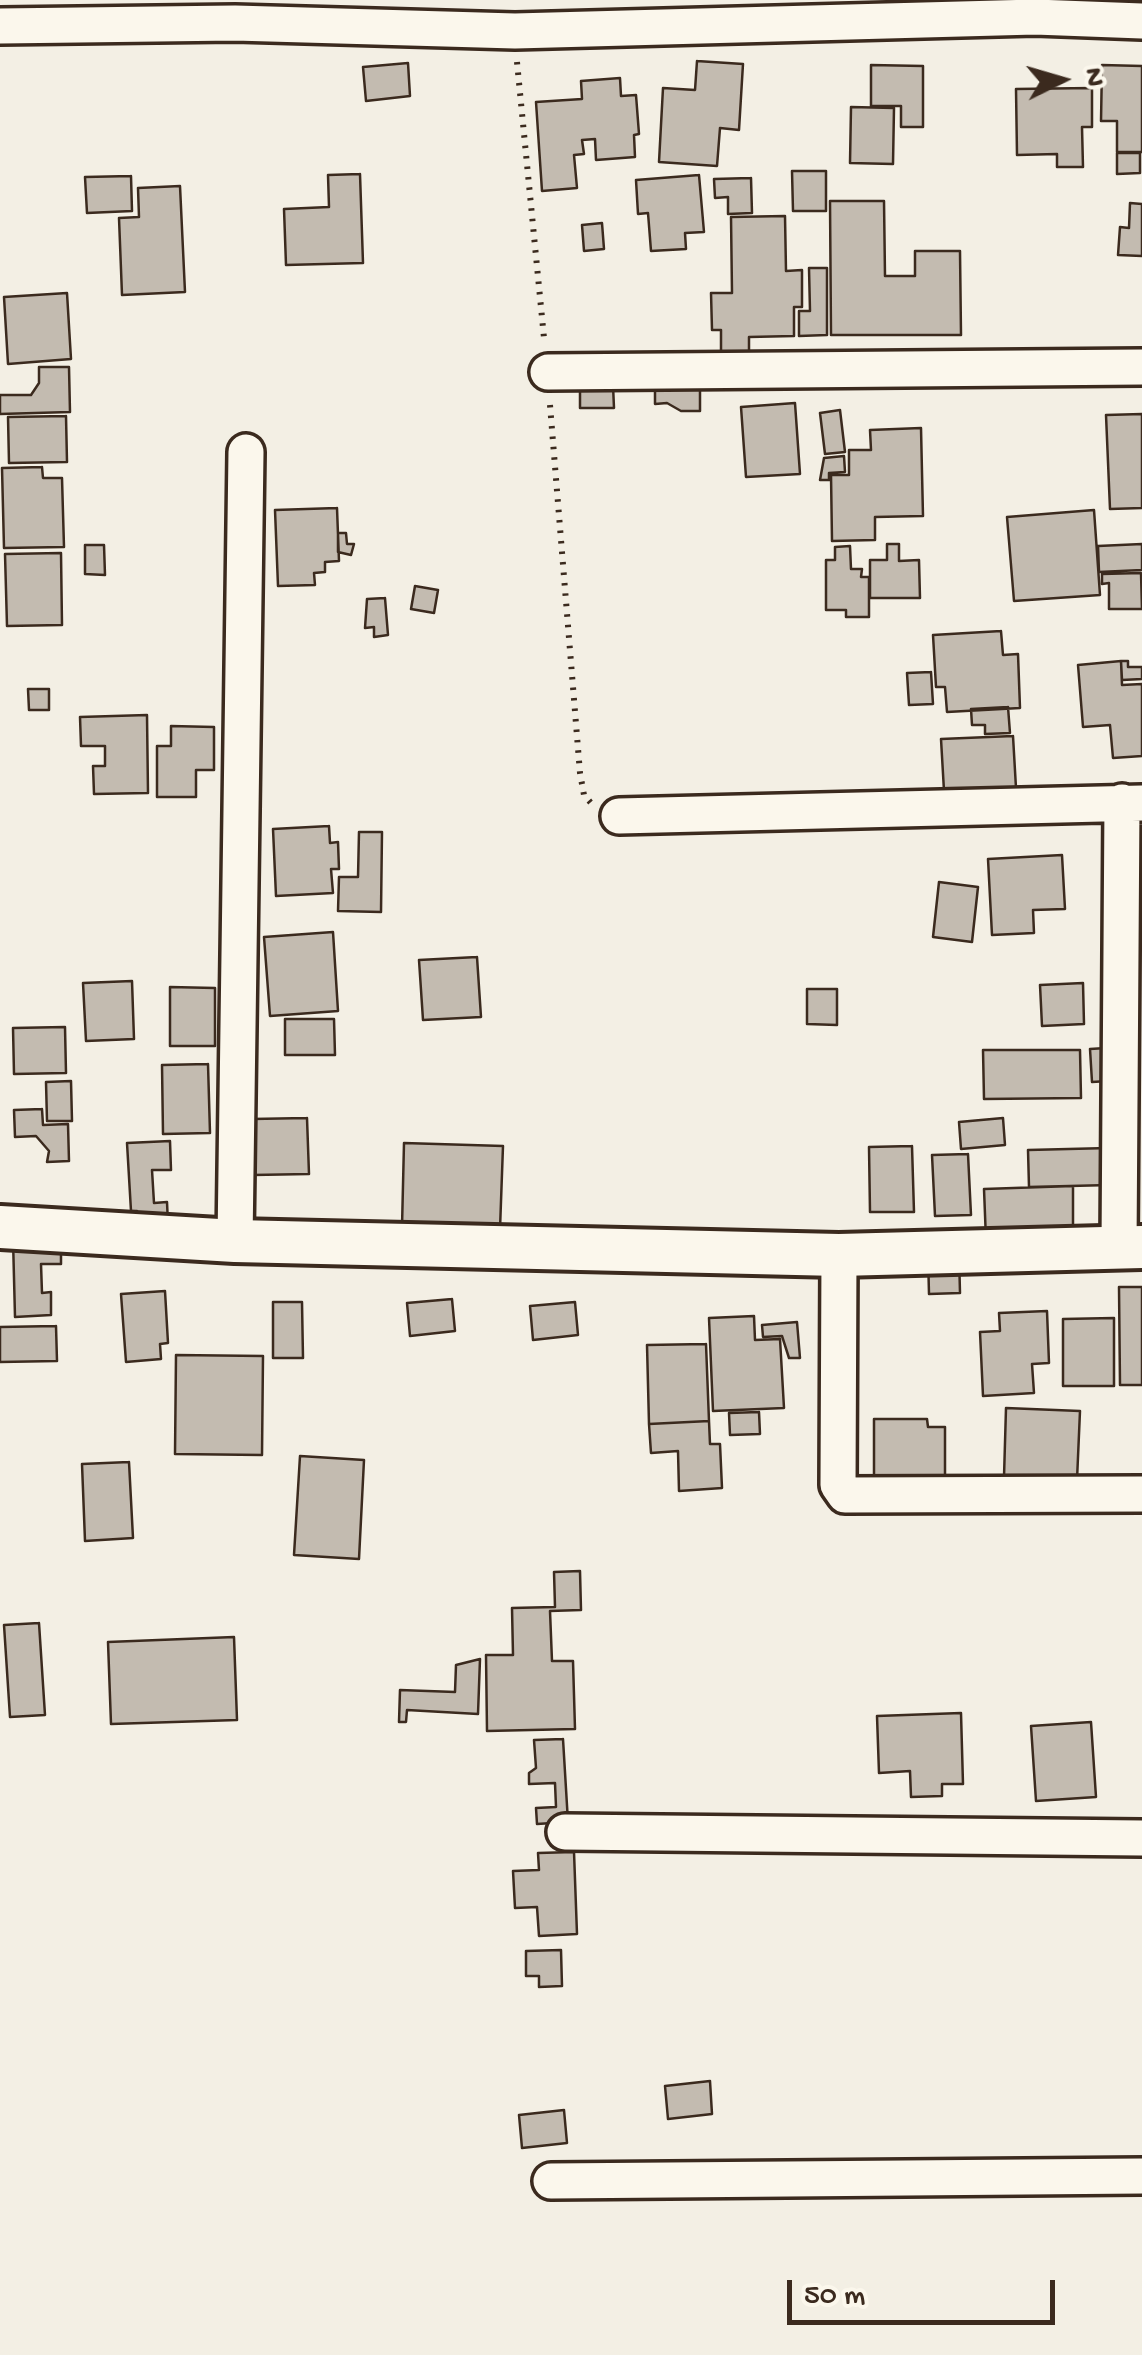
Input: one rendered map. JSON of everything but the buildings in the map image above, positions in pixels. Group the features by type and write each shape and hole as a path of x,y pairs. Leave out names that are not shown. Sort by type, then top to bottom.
{"street":[{"path":"0,26 235,23 515,31 1016,18 1142,21"},
{"path":"548,372 1142,366"},
{"path":"235,1241 246,452"},
{"path":"0,1227 235,1241 839,1255 1131,1246 1132,802 619,816"},
{"path":"839,1255 838,1485 845,1496 1142,1494"},
{"path":"565,1832 1142,1838"},
{"path":"550,2181 1142,2176"}],"path":[{"path":"515,31 548,372 580,773 584,796 598,810 619,816"}]}
